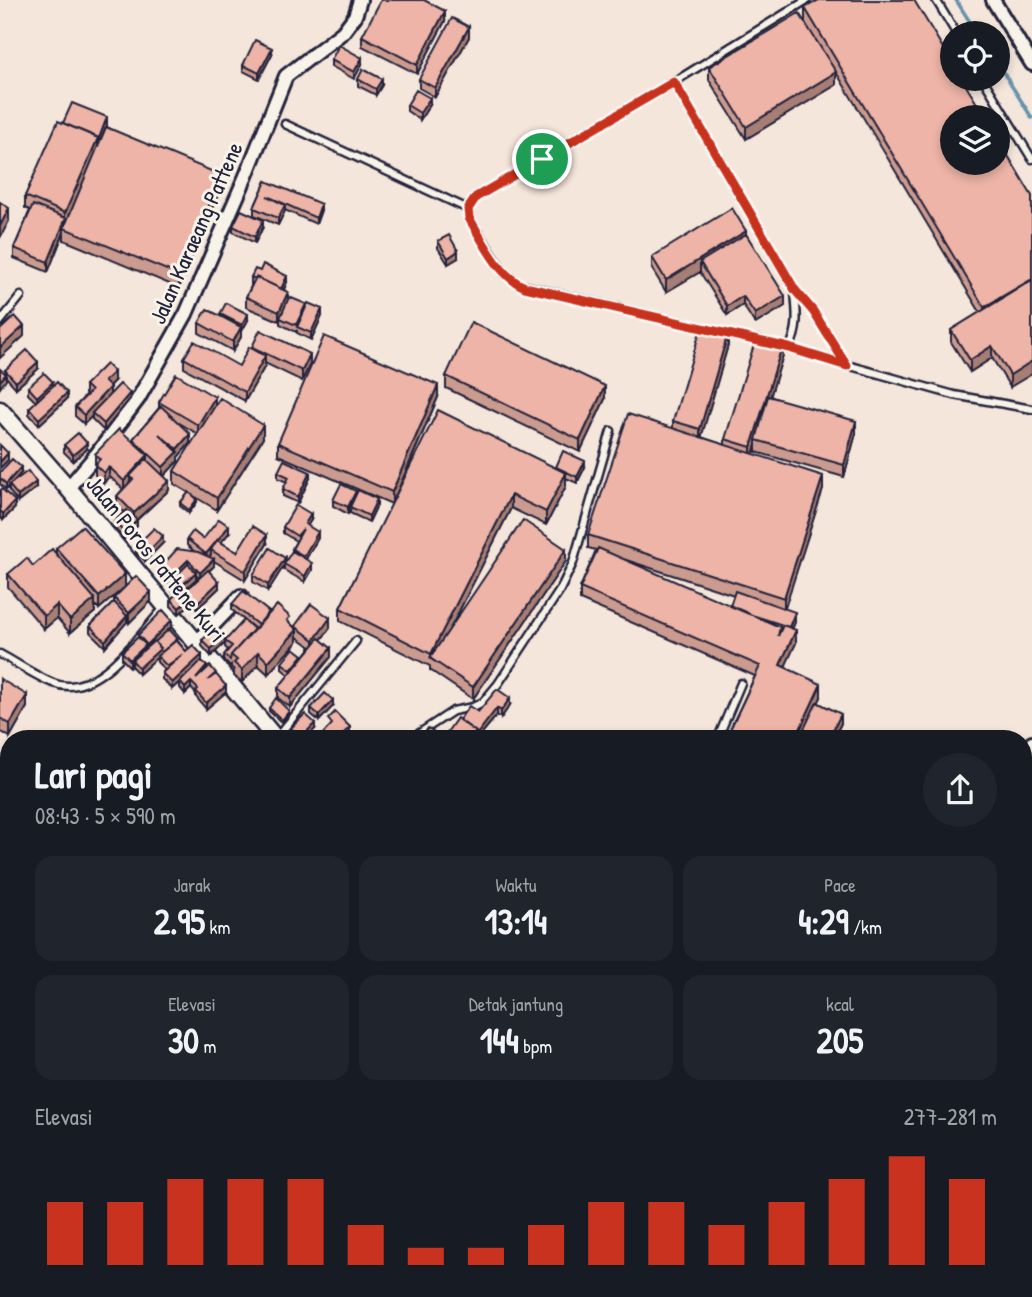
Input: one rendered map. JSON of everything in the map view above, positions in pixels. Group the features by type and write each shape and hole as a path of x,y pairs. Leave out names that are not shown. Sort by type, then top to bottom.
{"street":[{"name":"Jalan Karaeang Pattene","path":"68,488 138,399 180,324 246,176 286,76 343,32 355,16 360,0"},
{"path":"993,0 1028,48 1032,64"},
{"name":"Jalan Poros Pattene Kuri","path":"0,410 268,730"},
{"path":"196,643 241,596"}],"lane":[{"path":"807,0 674,82 476,197 468,209 469,218 503,271 518,284 789,348 954,395 1032,409"},
{"path":"936,0 949,21"},
{"path":"674,82 795,290 813,311 847,366"},
{"path":"990,91 1032,159"},
{"path":"285,124 468,209"},
{"path":"789,348 795,338 798,320 795,290"},
{"path":"0,321 21,296"},
{"path":"424,730 453,711 484,702 560,590 576,553 611,432"},
{"path":"0,654 55,684 90,682 108,669 166,606"},
{"path":"282,730 356,642"},
{"path":"721,730 741,683"}],"building":[{"path":"381,0 424,0 445,11 417,65 362,36"},
{"path":"819,0 914,0 940,43 940,91 969,91 978,105 940,105 940,175 1010,175 1010,159 1032,196 1032,279 984,307 805,8"},
{"path":"799,13 836,72 746,127 709,67"},
{"path":"452,18 469,27 435,88 419,79"},
{"path":"255,40 272,48 259,73 243,65"},
{"path":"339,45 362,58 354,72 331,60"},
{"path":"363,69 382,79 376,89 358,79"},
{"path":"416,90 430,98 420,113 407,105"},
{"path":"72,103 107,117 99,138 63,123"},
{"path":"58,121 98,138 65,213 25,196"},
{"path":"106,127 221,175 179,275 64,228"},
{"path":"266,181 321,204 316,218 267,196 285,205 278,218 254,208"},
{"path":"0,202 9,208 0,226"},
{"path":"33,205 66,218 48,262 14,248"},
{"path":"732,208 746,231 666,280 652,257"},
{"path":"241,210 263,220 255,237 233,226"},
{"path":"746,234 785,296 755,314 743,296 727,306 700,262"},
{"path":"449,235 458,251 448,258 438,241"},
{"path":"263,264 287,276 281,289 251,277 255,269 260,271"},
{"path":"256,277 288,292 279,312 246,297"},
{"path":"1032,280 1032,361 1010,375 992,346 970,360 951,330"},
{"path":"289,297 306,304 296,325 280,318"},
{"path":"226,303 248,314 242,325 220,314"},
{"path":"308,303 322,309 311,333 297,327"},
{"path":"207,309 241,327 233,342 199,323"},
{"path":"15,316 24,326 0,348 0,330"},
{"path":"471,322 605,386 580,440 446,376"},
{"path":"702,325 728,333 700,429 673,421"},
{"path":"260,330 310,354 302,371 252,347"},
{"path":"757,335 783,343 751,447 725,439"},
{"path":"324,336 438,385 392,492 278,443"},
{"path":"194,341 239,366 249,347 265,356 245,392 184,358"},
{"path":"27,350 38,362 16,382 5,370"},
{"path":"106,364 114,372 104,381 110,387 84,415 75,407 91,391 85,385"},
{"path":"0,369 6,374 0,381"},
{"path":"44,373 53,382 37,397 28,387"},
{"path":"176,374 215,397 198,425 159,402"},
{"path":"57,382 67,393 39,419 29,408"},
{"path":"120,384 130,393 104,424 92,413"},
{"path":"768,396 856,421 844,465 756,440"},
{"path":"220,398 263,425 217,498 174,471"},
{"path":"161,406 190,434 177,449 159,434 178,452 163,467 133,439"},
{"path":"438,410 566,473 546,512 511,495 431,654 340,608"},
{"path":"628,414 823,476 784,598 588,535"},
{"path":"119,429 148,455 124,481 109,467 104,473 95,465 100,459 95,454"},
{"path":"78,433 87,443 73,455 64,445"},
{"path":"0,445 8,453 0,462"},
{"path":"563,451 585,461 577,477 556,467"},
{"path":"12,459 21,467 6,484 0,478 0,472"},
{"path":"146,459 169,481 134,513 117,496 133,479 130,476"},
{"path":"284,460 310,472 298,497 283,489 289,477 278,472"},
{"path":"28,471 36,482 18,496 9,485"},
{"path":"341,484 356,491 348,507 333,500"},
{"path":"2,489 15,501 3,514 0,510"},
{"path":"358,490 377,499 369,516 350,507"},
{"path":"189,492 197,499 189,510 180,503"},
{"path":"296,505 311,514 305,524 318,532 304,556 292,549 303,529 297,536 283,527"},
{"path":"127,510 137,520 124,532 114,522"},
{"path":"219,519 229,526 206,554 187,539 193,531 203,539"},
{"path":"523,520 566,549 473,687 430,658"},
{"path":"82,526 125,574 99,597 56,548"},
{"path":"253,526 267,535 245,571 211,550 217,540 237,552"},
{"path":"154,528 163,536 145,555 136,546"},
{"path":"270,548 285,558 268,585 253,575"},
{"path":"598,548 780,627 778,636 783,625 796,630 780,665 821,684 800,730 730,730 760,666 580,588"},
{"path":"52,549 95,599 70,620 57,605 44,616 8,574 27,558 33,566"},
{"path":"177,549 198,552 214,559 200,573 188,560 169,579 159,569"},
{"path":"292,551 312,563 305,576 284,564"},
{"path":"188,564 196,572 177,590 170,582"},
{"path":"208,570 219,582 197,603 191,597 179,608 171,599 182,589 184,592"},
{"path":"136,576 151,592 129,613 114,598"},
{"path":"243,591 269,612 258,625 232,604"},
{"path":"735,591 795,612 789,627 730,606"},
{"path":"114,602 127,616 105,641 90,626"},
{"path":"311,604 330,618 314,640 295,626"},
{"path":"277,605 290,617 287,620 297,630 268,662 258,652 242,670 234,663 237,660 231,655"},
{"path":"163,610 172,620 147,645 138,635"},
{"path":"244,620 254,629 231,655 230,660 224,655 232,646 225,641"},
{"path":"216,628 225,637 211,649 202,640"},
{"path":"169,629 178,639 162,652 155,642"},
{"path":"138,637 146,645 130,660 122,652"},
{"path":"319,638 331,648 290,698 278,688"},
{"path":"176,640 186,651 193,645 202,655 172,683 162,673 183,654 167,666 157,656"},
{"path":"154,641 161,648 139,668 132,660"},
{"path":"294,648 303,655 291,670 282,663"},
{"path":"201,661 207,666 196,679 210,666 216,673 208,680 216,674 226,686 206,703 191,682 185,688 180,682"},
{"path":"0,679 27,695 10,724 0,718"},
{"path":"497,689 510,698 501,711 497,708 480,730 473,730 459,720 469,706 478,712"},
{"path":"325,693 333,700 319,715 311,708"},
{"path":"276,698 289,711 282,720 269,708"},
{"path":"817,702 841,714 833,730 803,730"},
{"path":"335,712 350,727 347,730 326,730 332,724 328,719"},
{"path":"305,714 315,723 308,730 291,728"},
{"path":"457,718 473,730 449,730"}],"waterway":[{"path":"956,0 969,21"},
{"path":"1010,83 1032,118"}],"route":[{"path":"674,82 795,290 813,311 847,366 789,348 525,287 512,280 503,271 469,218 468,209 476,197 542,159 674,82"}]}
